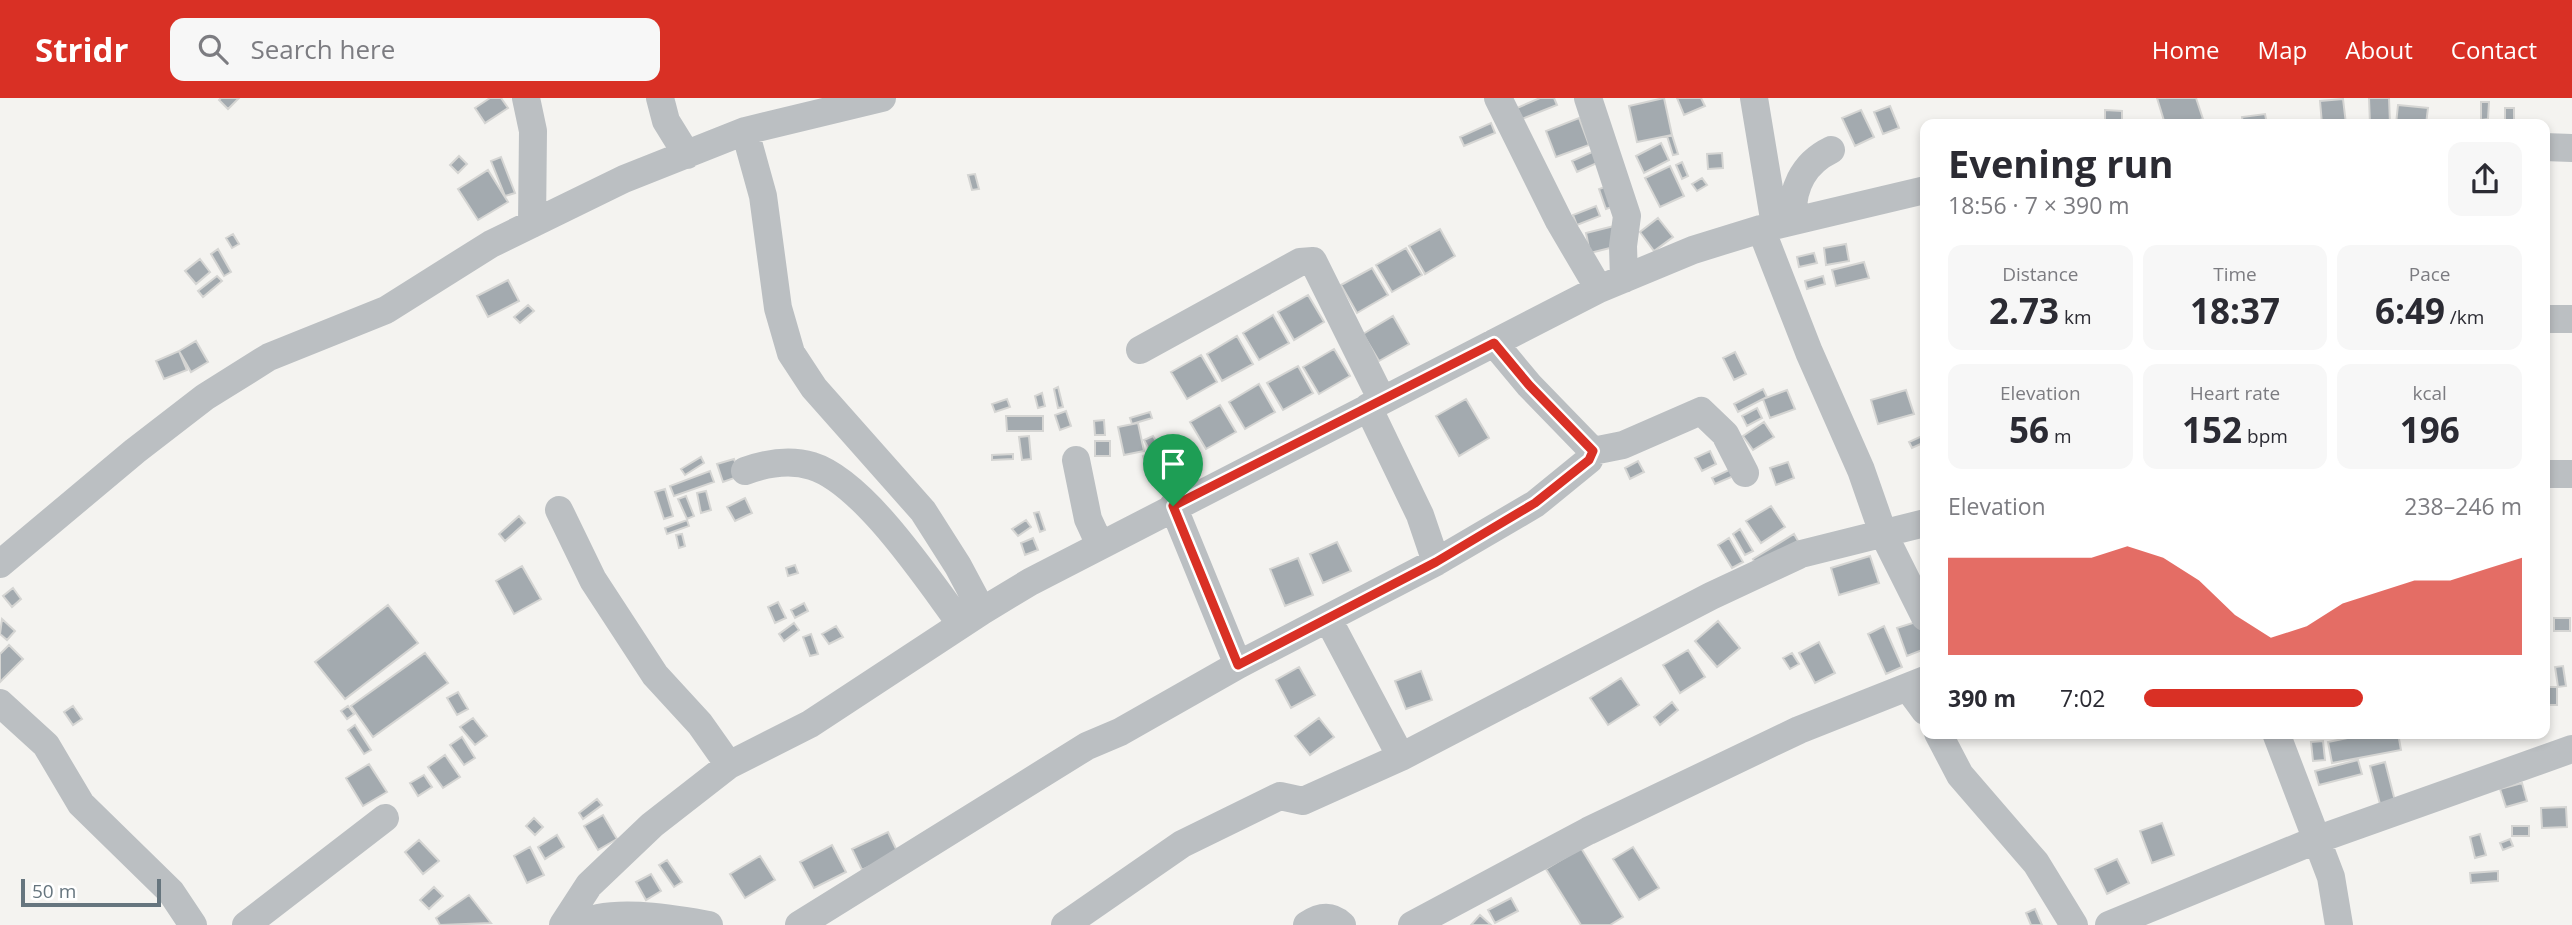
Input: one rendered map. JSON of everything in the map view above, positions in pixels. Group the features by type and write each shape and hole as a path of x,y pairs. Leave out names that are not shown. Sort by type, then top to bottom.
{"street":[{"path":"526,98 533,131 531,224"},
{"path":"660,98 666,121 687,155"},
{"path":"0,564 205,397 269,357 386,310 491,244 624,179 745,131 882,98"},
{"path":"1498,98 1559,221 1612,284"},
{"path":"1588,98 1627,216 1623,246 1612,284"},
{"path":"1754,98 1777,225 1809,352 1861,470 1883,533 1920,607"},
{"path":"745,131 763,196 778,308 791,353 814,388 923,511 958,566 971,617"},
{"path":"2550,147 2572,148"},
{"path":"1777,225 1801,176 1831,150"},
{"path":"563,925 598,876 652,825 729,765 810,724 971,617 1173,506 1612,284 1693,250 1777,225 1920,191"},
{"path":"1140,350 1300,262 1313,261 1375,403 1436,562"},
{"path":"2550,319 2572,319"},
{"path":"1494,343 1529,385 1593,451"},
{"path":"1593,451 1623,445 1701,411 1725,434 1745,473"},
{"path":"799,925 1087,746 1119,732 1238,665 1436,562 1535,503 1589,460 1593,451"},
{"path":"1076,460 1088,519 1101,545"},
{"path":"745,471 782,461 816,467 849,489 878,517 971,617"},
{"path":"2550,474 2572,474"},
{"path":"1173,506 1238,665"},
{"path":"559,510 593,580 655,676 700,723 729,765"},
{"path":"1065,925 1182,845 1280,796 1303,801 1401,757 1801,554 1920,524"},
{"path":"1328,619 1401,757"},
{"path":"1412,925 1588,831 1799,730 1917,684"},
{"path":"0,704 46,745 81,804 142,860 171,892 193,925"},
{"path":"1941,739 1960,775 2036,863 2074,925"},
{"path":"2278,739 2331,877 2339,925"},
{"path":"2109,925 2316,840 2572,749"},
{"path":"246,925 385,818"},
{"path":"579,925 590,919 623,915 709,925"},
{"path":"1307,925 1320,917 1335,919 1342,925"}],"building":[{"path":"239,98 228,109 219,100"},
{"path":"490,98 501,98 508,108 485,123 475,108"},
{"path":"1540,98 1554,98 1557,105 1522,119 1517,108"},
{"path":"1664,98 1672,135 1637,142 1629,106"},
{"path":"1677,98 1701,98 1705,106 1684,115"},
{"path":"2157,98 2196,98 2203,119 2163,119"},
{"path":"2369,98 2389,98 2390,119 2370,119"},
{"path":"2343,99 2345,119 2322,119 2320,101"},
{"path":"2481,102 2489,102 2488,119 2481,119"},
{"path":"2398,105 2428,108 2427,119 2397,119"},
{"path":"1890,106 1899,128 1883,134 1874,112"},
{"path":"2505,108 2514,108 2514,119 2505,119"},
{"path":"1861,110 1874,137 1855,146 1842,118"},
{"path":"2105,110 2122,111 2122,119 2105,119"},
{"path":"2265,114 2266,119 2242,119"},
{"path":"1579,118 1589,145 1556,157 1546,131"},
{"path":"1491,123 1495,133 1464,146 1460,137"},
{"path":"1672,135 1678,154 1673,155 1667,136"},
{"path":"1661,143 1669,160 1644,173 1636,156"},
{"path":"1601,148 1606,159 1577,172 1572,161"},
{"path":"1722,153 1723,168 1708,169 1707,154"},
{"path":"459,156 467,164 458,173 450,165"},
{"path":"501,157 515,193 505,196 491,161"},
{"path":"1682,162 1688,176 1682,179 1676,165"},
{"path":"1670,166 1684,196 1660,207 1645,178"},
{"path":"488,170 508,202 478,220 458,189"},
{"path":"975,174 979,189 972,190 968,175"},
{"path":"1702,178 1707,185 1697,191 1692,184"},
{"path":"1613,184 1621,204 1606,209 1599,189"},
{"path":"1596,206 1600,216 1577,225 1573,215"},
{"path":"1658,218 1673,237 1654,251 1640,232"},
{"path":"1618,225 1622,245 1590,253 1586,233"},
{"path":"1440,229 1455,256 1425,274 1409,246"},
{"path":"233,234 239,244 232,248 226,238"},
{"path":"1846,244 1849,261 1826,265 1824,248"},
{"path":"1406,248 1422,275 1392,292 1376,265"},
{"path":"218,249 231,272 224,276 211,254"},
{"path":"1814,253 1817,263 1799,267 1797,257"},
{"path":"200,259 210,272 196,284 185,271"},
{"path":"1864,262 1869,278 1836,286 1832,270"},
{"path":"1372,268 1388,295 1357,313 1341,285"},
{"path":"217,276 222,281 203,297 198,291"},
{"path":"1823,276 1825,284 1807,289 1805,281"},
{"path":"508,280 519,301 488,317 477,296"},
{"path":"1308,295 1324,322 1294,340 1278,312"},
{"path":"528,305 534,311 520,323 514,317"},
{"path":"1273,315 1289,343 1259,360 1243,333"},
{"path":"1393,316 1409,344 1379,361 1363,334"},
{"path":"1237,336 1253,364 1222,381 1207,354"},
{"path":"196,341 208,362 191,372 179,351"},
{"path":"1334,349 1350,376 1319,394 1303,367"},
{"path":"179,351 187,370 164,379 156,361"},
{"path":"1735,352 1746,374 1734,380 1723,358"},
{"path":"1201,355 1217,382 1187,399 1171,372"},
{"path":"1298,366 1313,393 1283,410 1267,383"},
{"path":"1259,384 1275,412 1245,429 1229,402"},
{"path":"1058,387 1063,407 1058,408 1054,389"},
{"path":"1763,389 1767,397 1738,412 1734,404"},
{"path":"1787,390 1795,409 1770,418 1763,399"},
{"path":"1906,390 1914,414 1878,424 1871,400"},
{"path":"1042,393 1045,406 1038,408 1035,396"},
{"path":"1007,399 1010,407 995,412 992,404"},
{"path":"1466,399 1489,438 1459,456 1436,416"},
{"path":"1220,405 1236,432 1206,449 1190,422"},
{"path":"1757,408 1762,418 1747,426 1742,416"},
{"path":"1066,411 1071,426 1060,430 1055,415"},
{"path":"1150,412 1152,418 1132,424 1130,418"},
{"path":"1006,416 1043,416 1043,431 1007,431"},
{"path":"1104,420 1105,435 1095,435 1094,421"},
{"path":"1764,422 1774,437 1753,450 1743,436"},
{"path":"1138,423 1144,451 1124,455 1118,427"},
{"path":"1029,436 1031,459 1022,460 1019,437"},
{"path":"1153,436 1159,446 1150,451 1144,440"},
{"path":"1920,437 1920,444 1912,448 1909,442"},
{"path":"1095,441 1110,441 1110,456 1095,456"},
{"path":"1175,443 1180,455 1147,468 1143,456"},
{"path":"1710,451 1716,464 1702,471 1695,458"},
{"path":"1013,454 1013,459 992,460 992,455"},
{"path":"701,457 704,463 685,475 681,469"},
{"path":"734,459 740,476 723,482 717,464"},
{"path":"1638,461 1644,472 1630,479 1625,468"},
{"path":"1788,462 1794,478 1776,485 1770,468"},
{"path":"1733,468 1736,475 1715,484 1712,478"},
{"path":"710,471 714,482 674,496 670,486"},
{"path":"665,489 673,516 664,519 655,492"},
{"path":"706,491 711,510 701,513 697,493"},
{"path":"686,496 694,516 687,519 678,499"},
{"path":"745,498 752,513 735,521 727,507"},
{"path":"1771,506 1785,527 1761,543 1746,521"},
{"path":"1039,512 1045,530 1040,532 1034,513"},
{"path":"519,516 525,523 505,541 499,534"},
{"path":"687,520 689,526 667,534 665,528"},
{"path":"1026,520 1031,527 1018,536 1012,529"},
{"path":"1740,529 1753,551 1745,555 1733,534"},
{"path":"682,534 685,546 679,548 676,535"},
{"path":"1794,534 1798,541 1757,566 1753,559"},
{"path":"1033,538 1038,550 1025,555 1021,543"},
{"path":"1729,538 1743,562 1732,568 1718,545"},
{"path":"1337,542 1351,571 1323,583 1310,554"},
{"path":"1870,556 1879,583 1839,595 1831,568"},
{"path":"1298,558 1313,595 1285,606 1270,569"},
{"path":"795,565 798,573 788,576 786,568"},
{"path":"522,566 541,599 514,614 496,581"},
{"path":"13,588 21,599 12,607 3,596"},
{"path":"778,602 786,618 775,623 768,607"},
{"path":"804,603 808,611 795,618 791,610"},
{"path":"388,605 418,643 345,699 315,662"},
{"path":"2554,618 2570,618 2570,631 2554,631"},
{"path":"2,619 15,631 7,640 0,634"},
{"path":"1718,621 1740,648 1717,667 1695,641"},
{"path":"1919,621 1920,651 1907,656 1897,628"},
{"path":"794,623 799,630 784,641 779,634"},
{"path":"836,626 843,637 829,644 822,634"},
{"path":"1884,626 1902,667 1886,674 1868,634"},
{"path":"811,634 818,654 810,656 803,637"},
{"path":"1819,642 1835,673 1815,683 1799,653"},
{"path":"9,645 23,659 0,682 0,654"},
{"path":"1688,650 1705,677 1680,693 1663,665"},
{"path":"425,653 448,683 373,737 351,706"},
{"path":"1792,653 1799,664 1790,669 1783,658"},
{"path":"2563,666 2566,686 2558,687 2555,667"},
{"path":"1299,667 1315,695 1291,708 1276,680"},
{"path":"1421,671 1432,700 1406,709 1395,681"},
{"path":"1621,678 1639,705 1608,725 1590,698"},
{"path":"2550,687 2557,687 2557,705 2550,705"},
{"path":"458,692 468,709 457,715 447,698"},
{"path":"1672,702 1678,710 1660,725 1654,717"},
{"path":"73,706 82,719 73,725 64,712"},
{"path":"348,706 354,714 347,719 341,711"},
{"path":"473,718 487,736 475,745 460,727"},
{"path":"1319,718 1334,737 1310,755 1295,736"},
{"path":"355,725 371,750 364,754 348,730"},
{"path":"462,737 475,758 464,765 450,745"},
{"path":"2343,739 2399,739 2401,750 2332,763 2328,742"},
{"path":"2323,741 2325,760 2313,761 2311,742"},
{"path":"445,755 460,777 443,788 428,767"},
{"path":"2358,760 2362,774 2319,785 2315,771"},
{"path":"2385,762 2395,801 2380,804 2370,766"},
{"path":"369,764 387,792 363,806 346,778"},
{"path":"424,775 432,787 418,796 410,783"},
{"path":"2522,783 2527,801 2506,807 2500,789"},
{"path":"597,799 602,805 583,819 579,813"},
{"path":"2566,807 2567,827 2542,828 2541,808"},
{"path":"603,815 617,839 598,850 584,826"},
{"path":"534,818 543,827 535,835 526,826"},
{"path":"2162,823 2174,855 2152,863 2140,831"},
{"path":"2512,826 2529,826 2529,836 2512,836"},
{"path":"888,832 898,853 862,870 852,849"},
{"path":"2480,834 2486,855 2475,858 2470,837"},
{"path":"557,835 564,847 545,859 538,847"},
{"path":"2510,839 2513,846 2503,850 2500,843"},
{"path":"419,840 439,861 423,874 405,852"},
{"path":"832,845 846,872 814,888 800,862"},
{"path":"530,847 544,875 527,883 514,856"},
{"path":"1633,847 1659,888 1639,900 1613,859"},
{"path":"1581,848 1623,917 1610,925 1581,925 1546,869"},
{"path":"760,856 775,880 745,898 730,874"},
{"path":"2117,859 2129,883 2107,894 2095,869"},
{"path":"667,860 682,882 674,887 659,865"},
{"path":"2498,871 2498,881 2471,883 2470,873"},
{"path":"651,874 661,891 646,900 636,882"},
{"path":"434,887 443,896 429,909 420,900"},
{"path":"469,895 491,923 440,925 436,918"},
{"path":"1511,898 1518,911 1495,923 1488,910"},
{"path":"2035,909 2042,925 2031,925 2026,913"},
{"path":"1480,915 1491,925 1471,925"}],"route":[{"path":"1494,343 1529,385 1593,451 1589,460 1535,503 1436,562 1238,665 1173,506 1494,343"}]}
